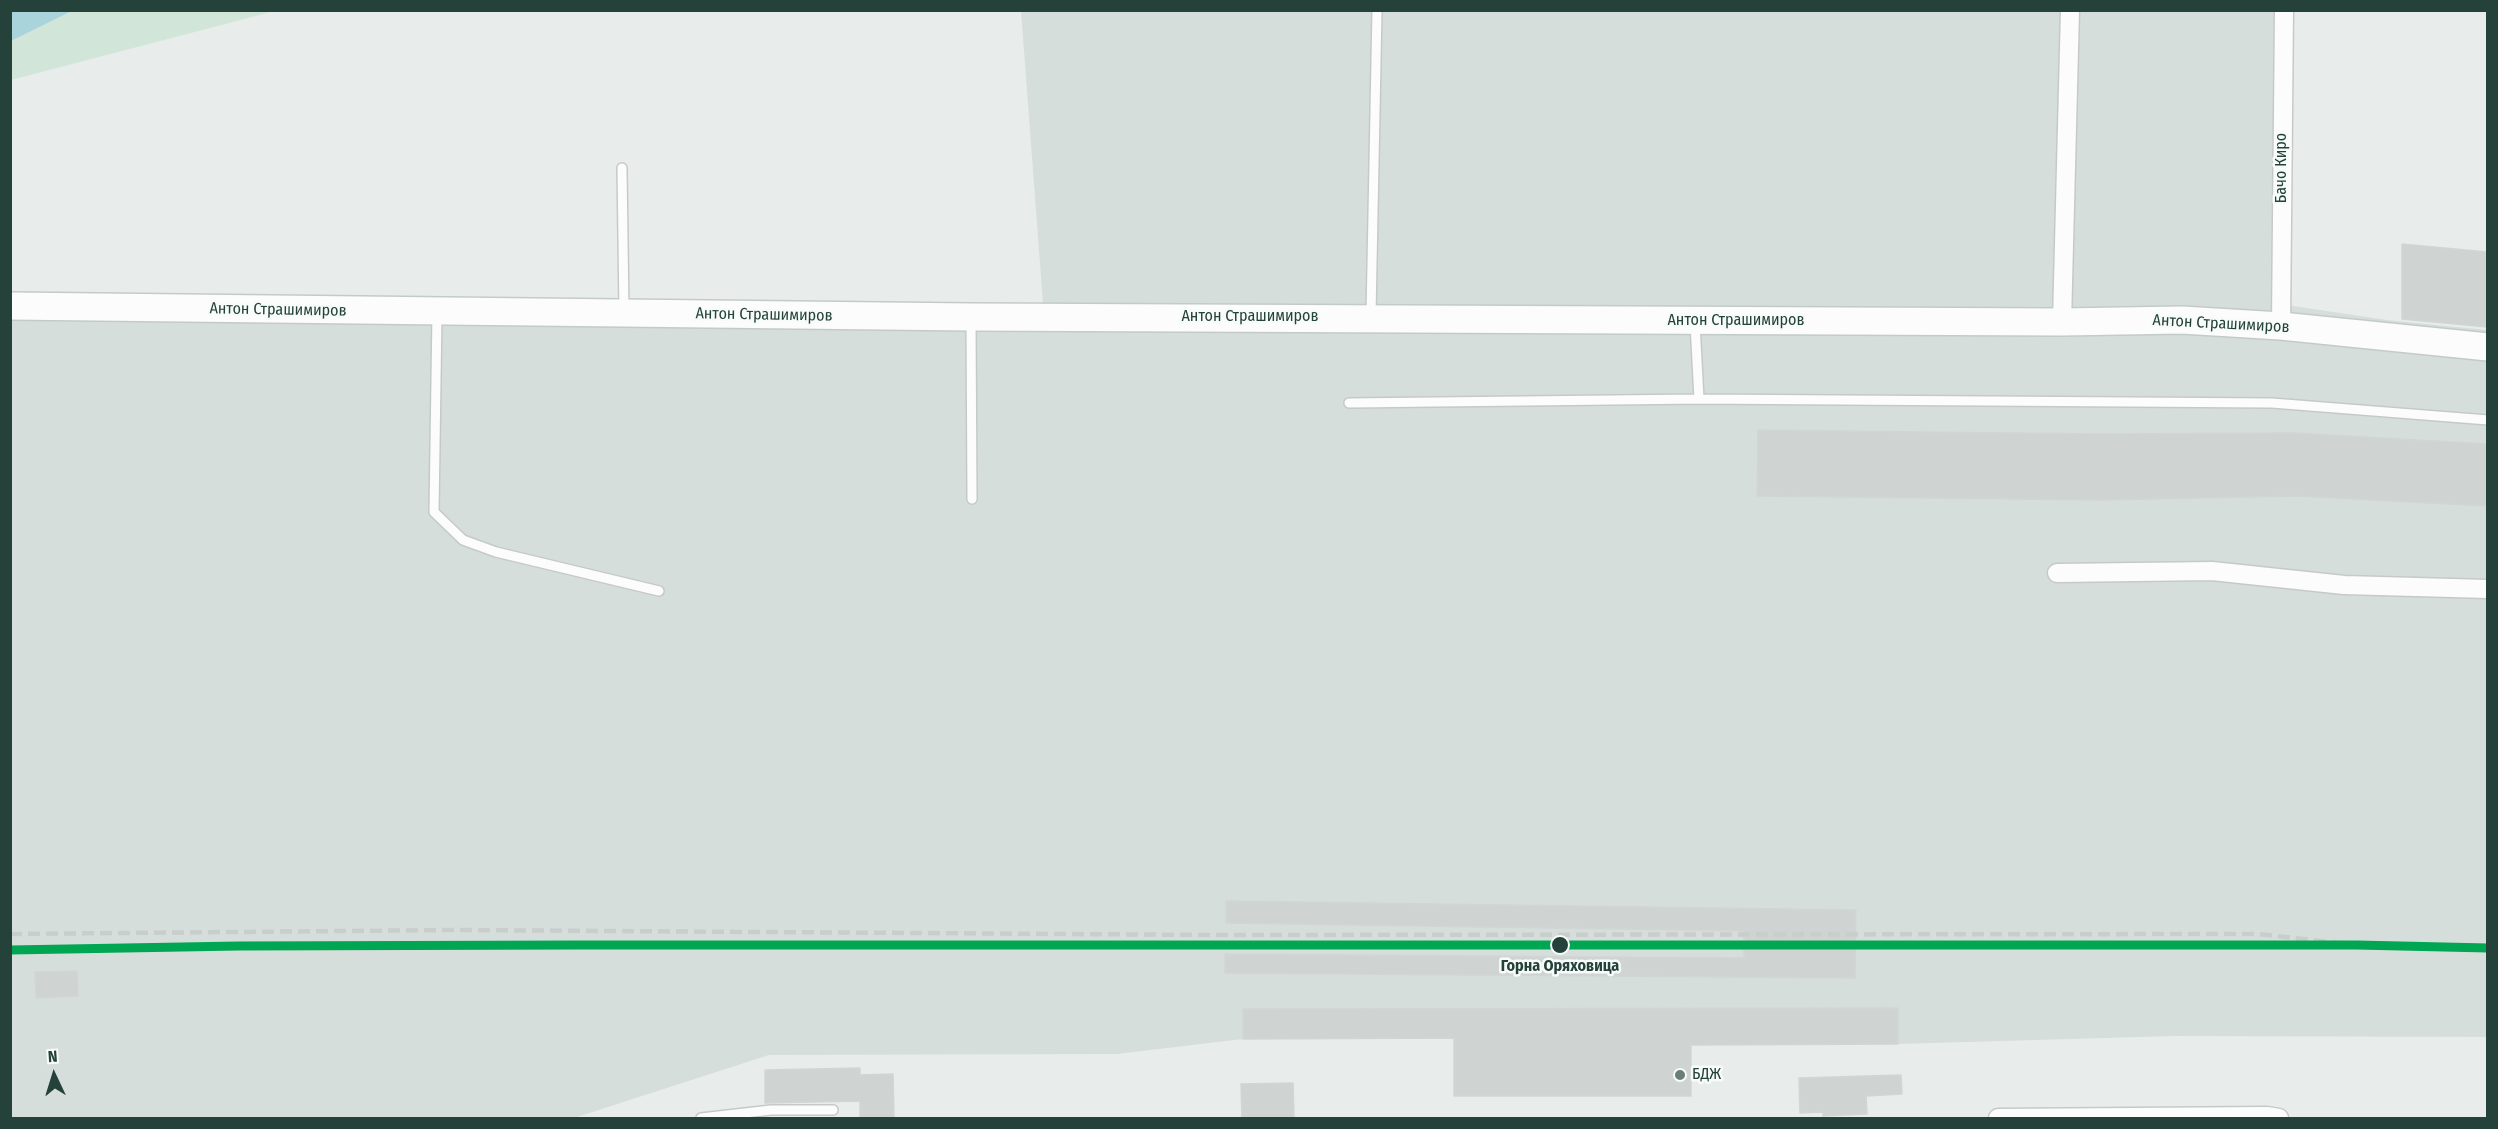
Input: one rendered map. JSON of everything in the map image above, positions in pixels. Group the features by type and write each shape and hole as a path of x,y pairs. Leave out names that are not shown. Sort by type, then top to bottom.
{"street":[{"path":"2062,322 2070,10"},
{"name":"Бачо Киро","path":"2281,326 2284,10"},
{"name":"Антон Страшимиров","path":"10,306 971,317 1371,317 2062,322 2182,320 2281,326 2487,347"},
{"path":"2057,573 2212,571 2344,585 2487,589"},
{"path":"1998,1119 2266,1116 2279,1119"}],"lane":[{"path":"1371,317 1377,10"},
{"path":"622,168 624,314"},
{"path":"437,311 434,513 463,540 496,552 658,591"},
{"path":"971,317 972,499"},
{"path":"1695,321 1699,399"},
{"path":"1349,403 1699,399 2272,403 2487,420"},
{"path":"701,1119 771,1110 833,1110"}],"shaded area":[{"path":"1021,11 2274,11 2273,303 2387,320 2487,330 2487,1037 2175,1036 1898,1044 1691,1045 1454,1038 1243,1039 1117,1054 769,1055 574,1118 11,1118 10,306 1044,317"}],"green space":[{"path":"72,11 275,11 11,80 11,41"}],"water":[{"path":"11,10 72,11 11,41"}],"building":[{"path":"2402,244 2487,252 2487,327 2402,319"},
{"path":"1758,430 2101,434 2294,433 2487,444 2487,506 2297,496 2100,500 1757,496"},
{"path":"1226,901 1856,910 1855,978 1225,973 1225,954 1744,958 1744,931 1226,923"},
{"path":"77,971 78,996 36,998 35,972"},
{"path":"1898,1008 1898,1044 1691,1045 1691,1096 1454,1096 1454,1038 1243,1039 1243,1009"},
{"path":"860,1068 860,1075 893,1074 894,1119 860,1119 860,1101 765,1103 765,1070"},
{"path":"1901,1075 1902,1094 1866,1096 1867,1114 1823,1116 1823,1112 1800,1113 1799,1078"},
{"path":"1293,1083 1294,1119 1242,1119 1241,1084"}],"railway":[{"path":"10,934 455,930 1215,935 2258,934 2357,945"}],"transit line":[{"path":"10,950 239,946 577,945 2357,945 2488,948"}],"place":[{"name":"Горна Оряховица","path":"1560,945"},
{"name":"БДЖ","path":"1680,1075"}]}
